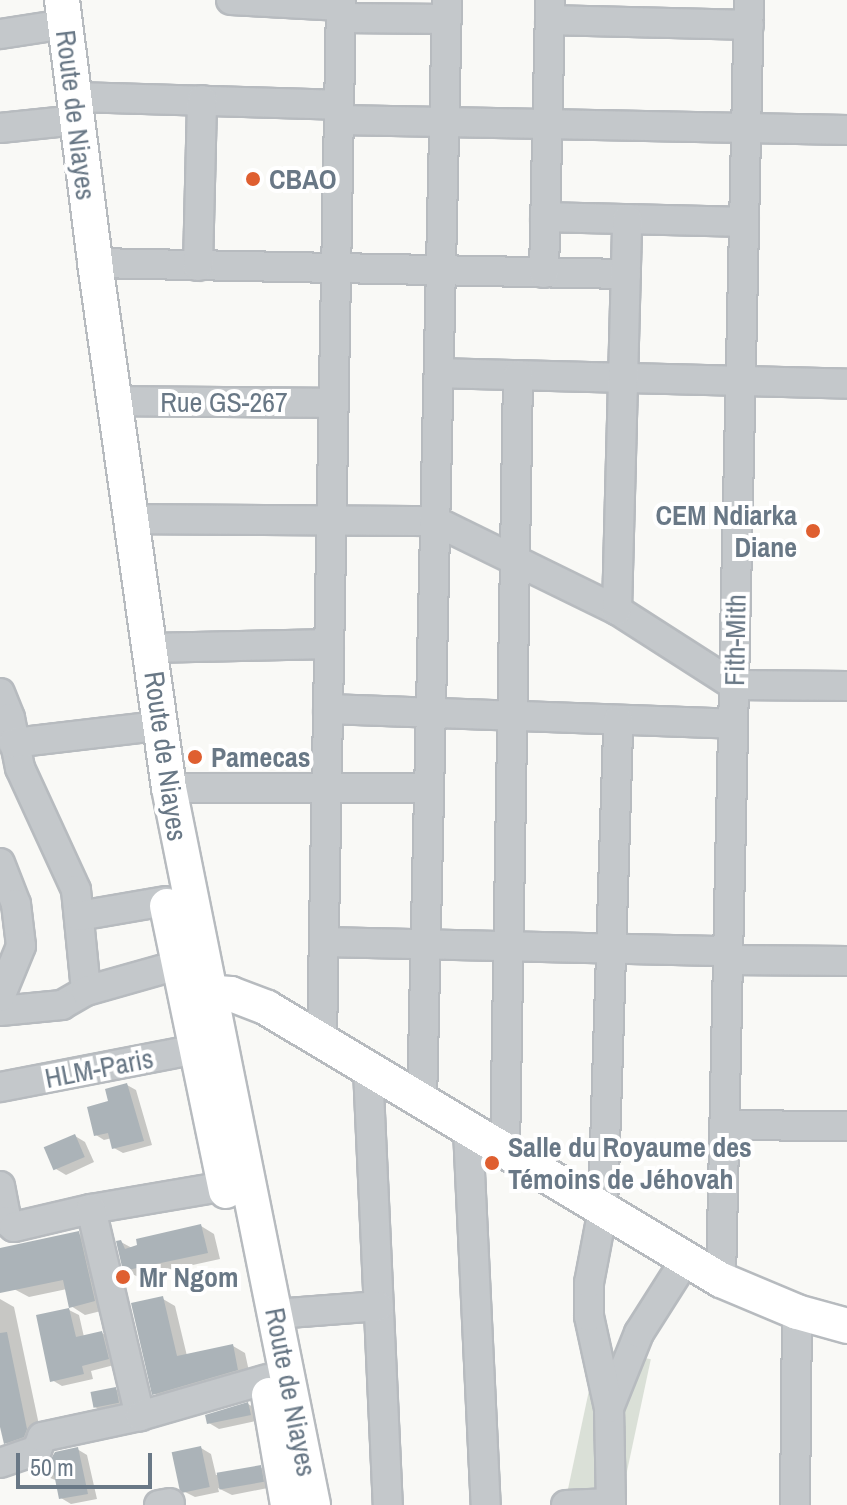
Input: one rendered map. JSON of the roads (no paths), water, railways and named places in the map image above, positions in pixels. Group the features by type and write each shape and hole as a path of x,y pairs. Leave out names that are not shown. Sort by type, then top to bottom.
{"main road":[{"name":"Route de Niayes","path":"49,9 95,263 151,648 197,1049 267,1379 288,1505"},
{"name":"Route de Niayes","path":"66,109 140,728 166,901 191,982 276,1314 313,1505"},
{"path":"191,982 260,1005 322,1039 422,1103 721,1280 797,1312 847,1326"}],"street":[{"path":"231,0 341,8 447,9 422,1103"},
{"path":"322,1039 341,8"},
{"path":"0,34 49,9"},
{"path":"544,273 550,10 749,13"},
{"name":"Fith-Mith","path":"721,1280 749,13"},
{"path":"198,266 202,100"},
{"path":"0,128 66,109 202,100 444,122 847,130"},
{"path":"545,217 744,222"},
{"path":"617,610 627,219"},
{"path":"95,263 626,274"},
{"path":"439,373 847,384"},
{"path":"505,1152 518,375"},
{"name":"Rue GS-267","path":"114,401 334,403"},
{"path":"130,519 435,521 617,610 734,685 847,686"},
{"path":"151,648 329,644"},
{"path":"0,693 7,706 20,768 76,890 86,991"},
{"path":"328,709 733,724"},
{"path":"566,1505 611,1504 609,1408 589,1316 589,1283 603,1209 618,720"},
{"path":"13,743 140,728"},
{"path":"169,788 429,788"},
{"path":"0,863 21,946 0,997"},
{"path":"79,916 166,901"},
{"path":"324,942 613,949 847,961"},
{"path":"0,1011 62,1005 86,991 191,982"},
{"name":"HLM-Paris","path":"0,1087 197,1049"},
{"path":"368,1069 388,1505"},
{"path":"724,1125 847,1126"},
{"path":"468,1130 486,1505"},
{"path":"0,1186 7,1221 14,1227 91,1209 225,1186"},
{"path":"91,1209 140,1416"},
{"path":"609,1408 639,1333 686,1259"},
{"path":"276,1314 379,1306"},
{"path":"795,1505 797,1312"},
{"path":"0,1463 37,1450 42,1437 140,1416 267,1379"}],"place":[{"name":"CBAO","path":"253,179"},
{"name":"CEM Ndiarka Diane","path":"813,531"},
{"name":"Pamecas","path":"195,757"},
{"name":"Salle du Royaume des Témoins de Jéhovah","path":"492,1163"},
{"name":"Mr Ngom","path":"123,1277"}]}
